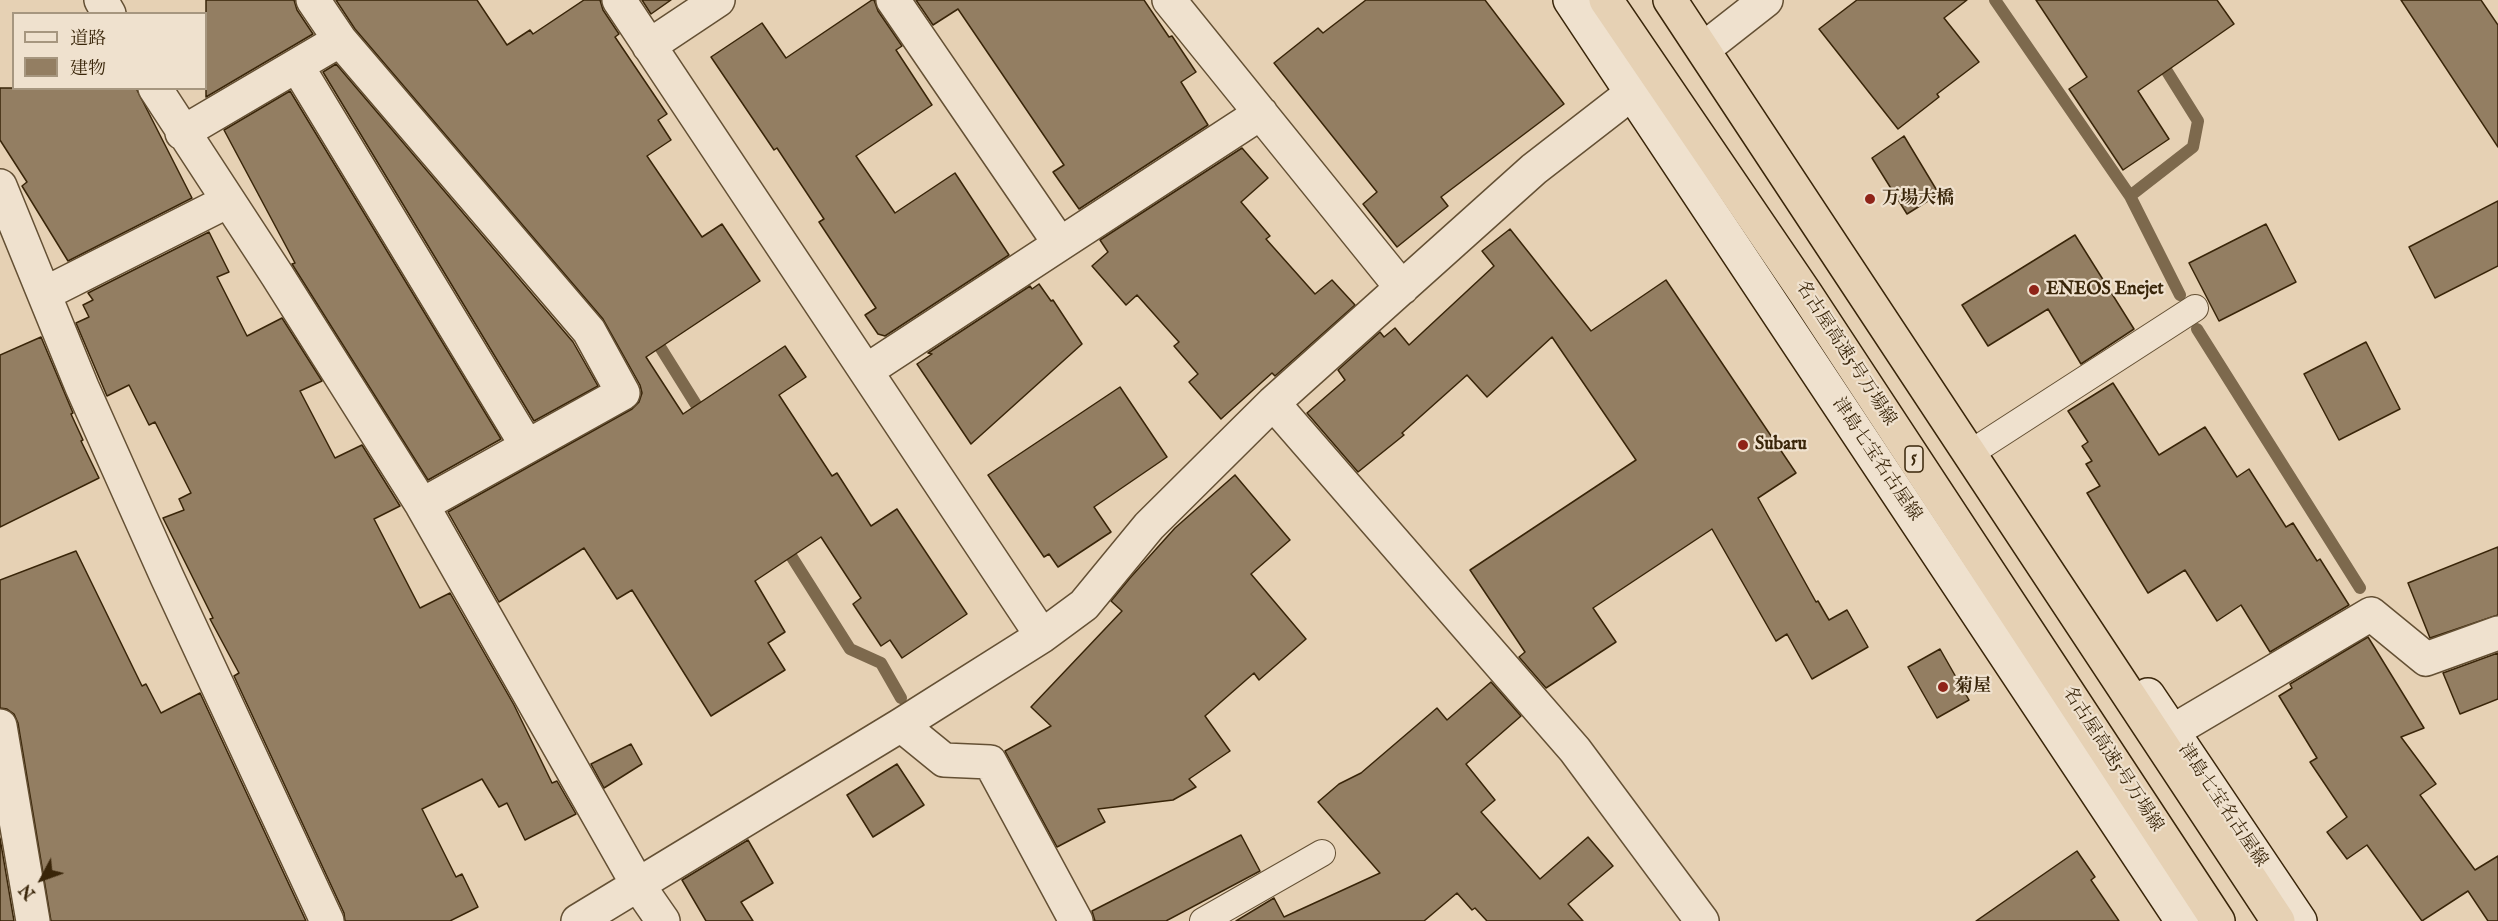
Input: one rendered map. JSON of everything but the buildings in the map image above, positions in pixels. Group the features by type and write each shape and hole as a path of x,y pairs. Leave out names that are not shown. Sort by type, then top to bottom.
{"highway":[{"name":"名古屋高速5号万場線","path":"1606,0 1813,304 2218,921"},
{"path":"1670,0 2278,921"}],"street":[{"path":"313,0 340,40 589,331 623,393 422,505"},
{"path":"619,0 1042,636"},
{"path":"649,46 718,0"},
{"path":"893,0 1060,244"},
{"path":"1170,0 1402,288"},
{"name":"津島七宝名古屋線","path":"1570,0 2182,921"},
{"name":"津島七宝名古屋線","path":"1689,0 2300,921"},
{"path":"1715,40 1766,0"},
{"path":"183,133 340,40"},
{"path":"297,66 527,446"},
{"path":"156,90 422,505 638,885 663,921"},
{"path":"578,921 901,725 1042,636 1084,605 1149,526 1273,403 1534,169 1632,93"},
{"path":"866,371 1261,113"},
{"path":"0,186 82,387 167,577 327,921"},
{"path":"44,294 228,201"},
{"path":"1273,403 1575,750 1701,921"},
{"path":"2173,731 2371,614 2426,659 2498,633"},
{"path":"901,725 944,760 990,762 1076,921"},
{"path":"0,726 33,921"}],"lane":[{"path":"1983,445 2195,308"},
{"path":"1203,921 1322,853"}],"waterway":[{"path":"1995,0 2130,196 2180,295"},
{"path":"2130,196 2193,147 2198,121 2158,57"},
{"path":"2197,329 2360,588"},
{"path":"652,334 705,419"},
{"path":"783,543 850,649 881,663 901,698"}],"place":[{"name":"万場大橋","path":"1870,199"},
{"name":"ENEOS Enejet","path":"2034,290"},
{"name":"Subaru","path":"1743,445"},
{"name":"菊屋","path":"1943,687"}]}
